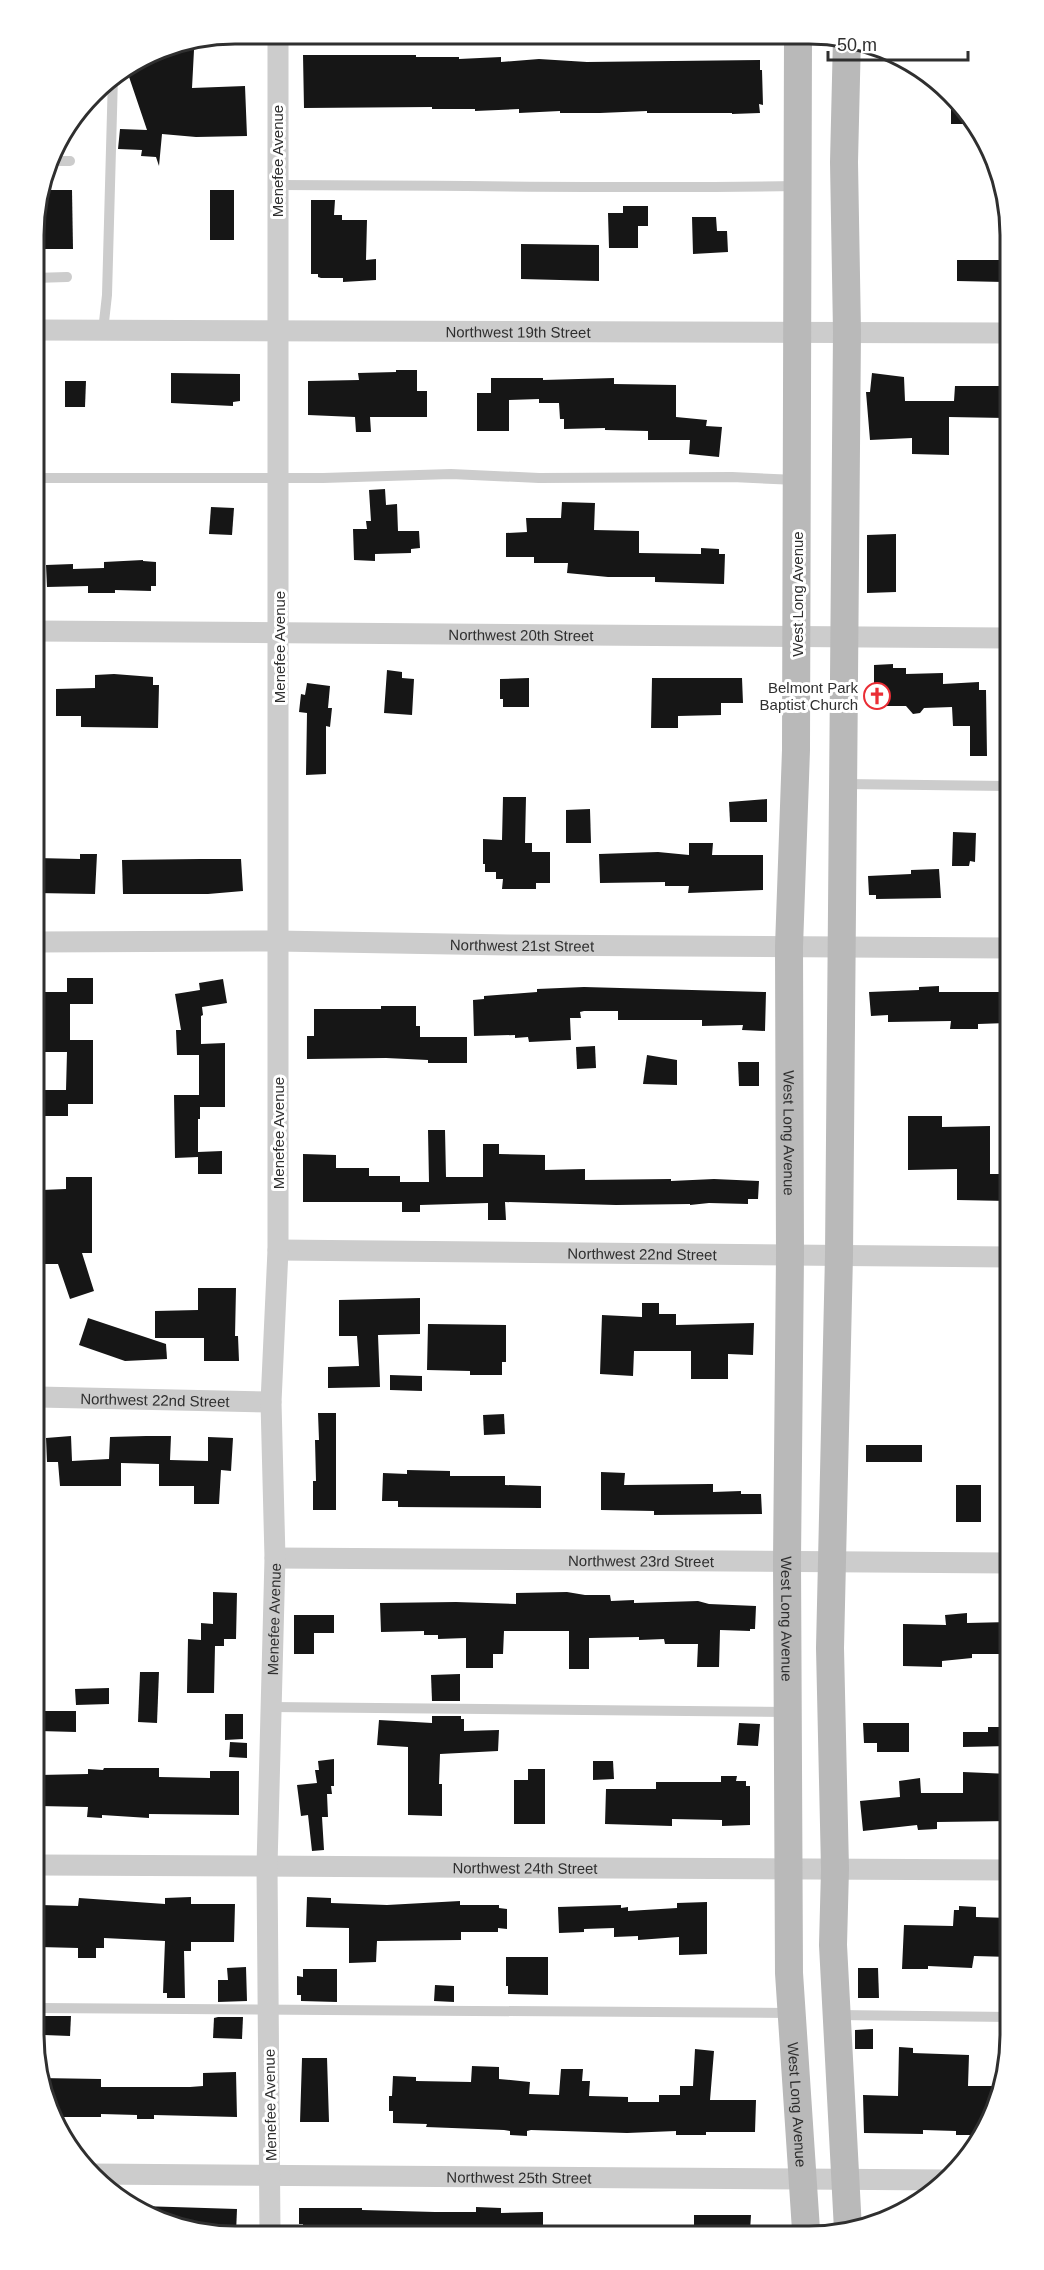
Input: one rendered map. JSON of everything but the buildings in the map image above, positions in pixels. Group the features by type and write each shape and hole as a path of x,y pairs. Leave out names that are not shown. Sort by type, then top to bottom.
{"main road":[{"name":"West Long Avenue","path":"798,44 796,750 789,947 790,1255 787,1561 789,1973 806,2226"},
{"path":"847,47 844,162 847,332 839,1255 830,1648 835,1869 833,1946 847,2222"}],"street":[{"name":"Menefee Avenue","path":"270,2226 267,1866 274,1558 271,1402 278,1250 278,44"},
{"name":"Northwest 19th Street","path":"44,330 1000,333"},
{"name":"Northwest 20th Street","path":"44,631 1000,638"},
{"name":"Northwest 21st Street","path":"44,942 277,941 1000,948"},
{"name":"Northwest 22nd Street","path":"278,1250 1000,1257"},
{"name":"Northwest 22nd Street","path":"44,1397 271,1402"},
{"name":"Northwest 23rd Street","path":"274,1558 1000,1563"},
{"name":"Northwest 24th Street","path":"44,1864 1000,1870"},
{"name":"Northwest 25th Street","path":"104,2174 934,2180"}],"lane":[{"path":"103,331 107,295 113,88"},
{"path":"58,161 70,161"},
{"path":"277,185 497,185 644,189 798,186"},
{"path":"44,278 66,277"},
{"path":"44,478 323,478 451,474 539,478 732,477 797,480"},
{"path":"843,784 1000,786"},
{"path":"271,1707 788,1712"},
{"path":"44,2008 791,2013"},
{"path":"837,2015 1000,2017"}],"place":[{"name":"Belmont Park Baptist Church","path":"877,696"}]}
